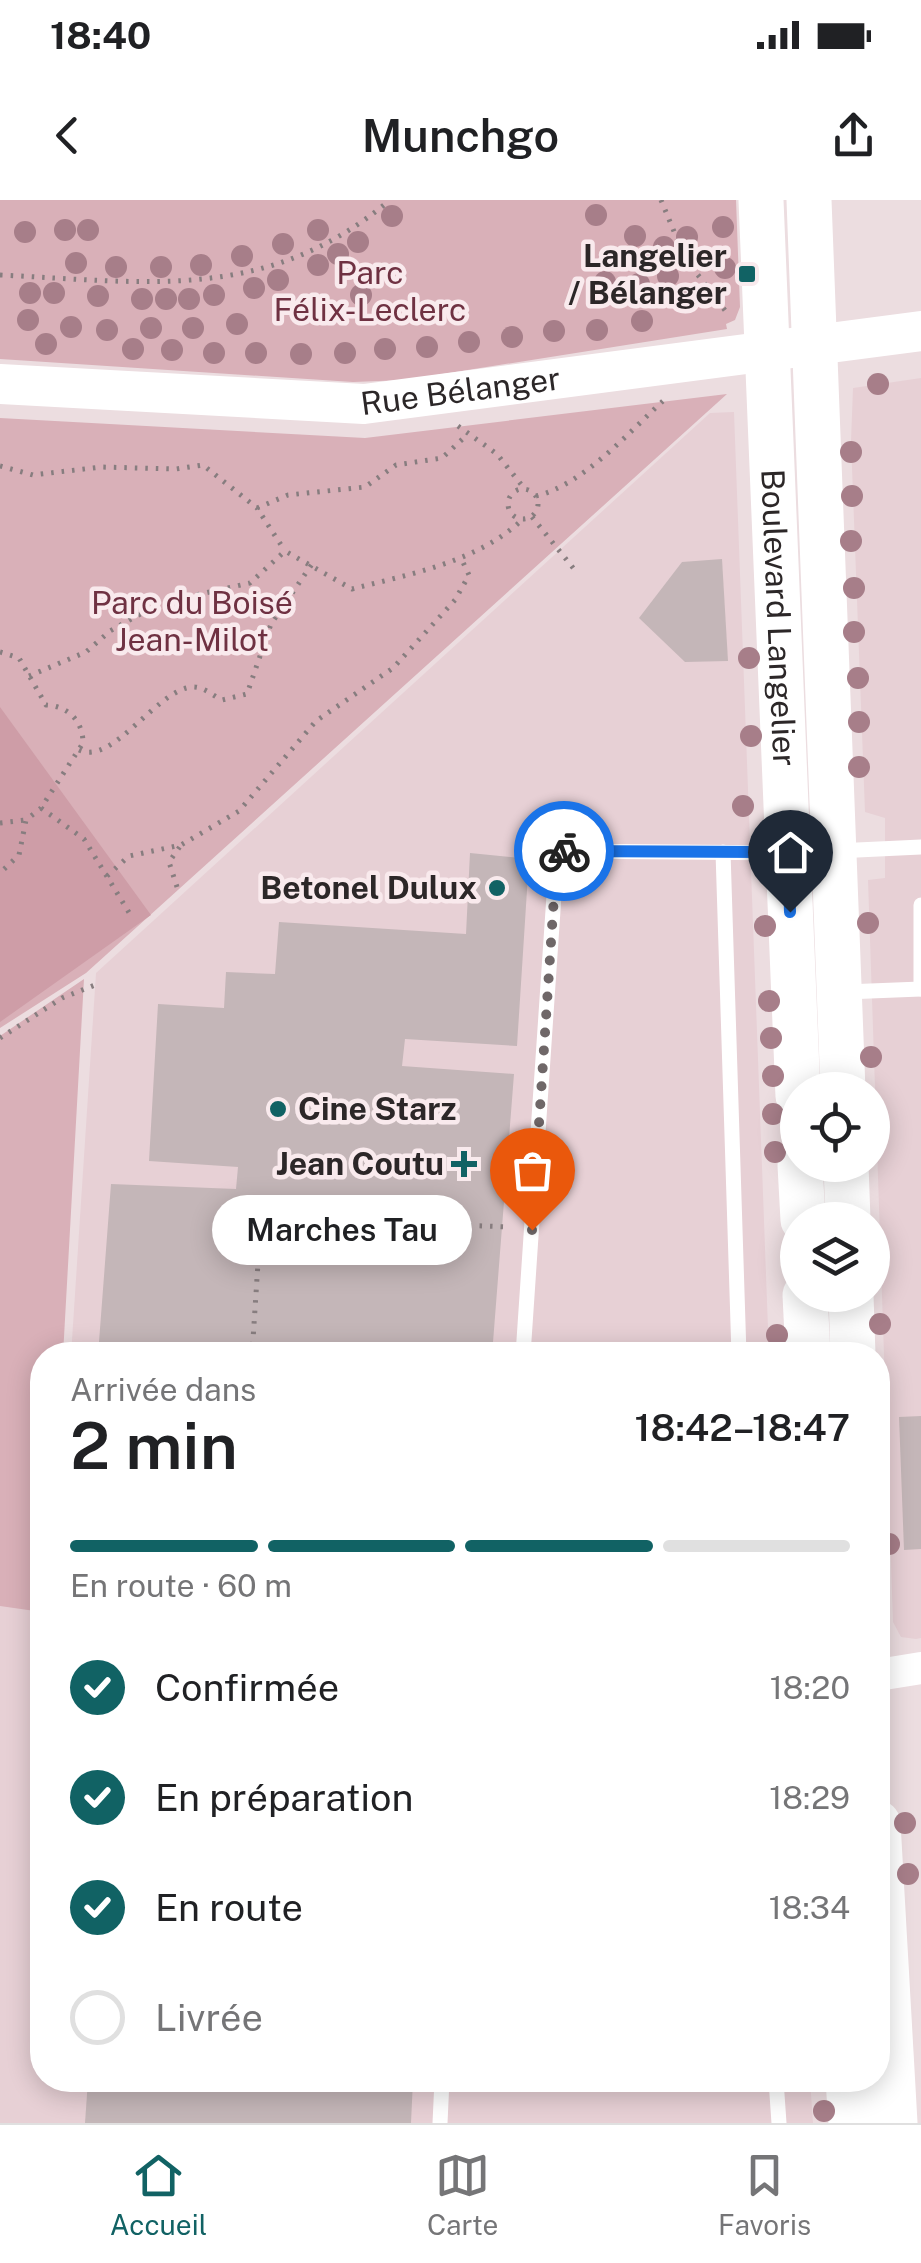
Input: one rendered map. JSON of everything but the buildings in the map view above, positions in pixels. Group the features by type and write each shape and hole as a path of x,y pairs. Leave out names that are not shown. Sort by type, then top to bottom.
{"main road":[{"name":"Boulevard Langelier","path":"760,200 768,352 811,852 840,992 842,1072"},
{"name":"Boulevard Langelier","path":"799,1072 811,852 815,346 809,200"},
{"path":"806,1312 807,1342"},
{"path":"852,1312 853,1342"},
{"path":"890,2035 895,2123"},
{"path":"849,2092 851,2123"}],"street":[{"name":"Rue Bélanger","path":"0,384 364,404 921,332"},
{"path":"890,1673 921,1668"}],"lane":[{"path":"525,1342 557,851 811,852 921,847"},
{"path":"723,852 739,1342"},
{"path":"840,992 921,989 921,904"},
{"path":"440,2123 441,2092"},
{"path":"777,2092 779,2123"}],"path":[{"path":"0,274 147,284 241,275 318,250 390,200"},
{"path":"661,200 685,258 736,318"},
{"path":"453,423 511,468 524,488 536,496 558,490 605,456 672,393"},
{"path":"257,508 288,494 340,493 365,487 396,465 442,458 468,434"},
{"path":"0,466 33,475 102,467 204,465 257,508 285,552 352,589 461,558 532,517 537,510 536,496"},
{"path":"523,519 510,513 508,504 511,494 524,488"},
{"path":"532,517 574,569"},
{"path":"28,676 86,652 110,631 160,603 250,582 285,552"},
{"path":"107,876 129,856 181,844 239,811 316,721 392,668 466,586 469,576 461,558"},
{"path":"79,750 101,751 183,689 205,689 222,700 247,694 271,624 312,564"},
{"path":"0,652 18,658 42,701 76,719 83,734 79,750 41,808 26,820 0,823"},
{"path":"41,808 74,829 133,920"},
{"path":"0,872 19,855 26,820"},
{"path":"176,887 168,862 181,844"},
{"path":"0,1038 29,1017 95,986"},
{"path":"253,1342 260,1216 532,1230"}],"shaded area":[{"path":"921,378 921,1638 916,1639 901,1637 893,1622 890,1342 884,1342 883,1312 890,1312 890,1202 879,1202 878,1182 890,1182 890,1072 874,1072 868,880 885,878 885,818 865,812 851,441 853,388"},
{"path":"734,412 769,1342 72,1342 96,973 710,413"},
{"path":"0,707 151,915 0,1022"},
{"path":"0,1531 30,1535 30,2092 811,2092 813,2123 0,2123"}],"green space":[{"name":"Parc Félix-Leclerc","path":"0,200 736,200 740,307 735,320 726,324 727,329 405,380 353,382 0,359"},
{"name":"Parc du Boisé Jean-Milot","path":"727,394 86,973 0,1028 0,418 365,438"},
{"path":"84,979 64,1342 30,1342 30,1610 0,1606 0,1036"}],"way so far":[{"path":"532,1230 557,851 564,851"}],"place":[{"name":"Langelier / Bélanger","path":"747,274"},
{"name":"Betonel Dulux","path":"497,888"},
{"name":"Cine Starz","path":"278,1109"},
{"name":"Jean Coutu","path":"464,1164"},
{"name":"Marches Tau","path":"532,1230"}],"route":[{"path":"564,851 788,852 790,912"}]}
